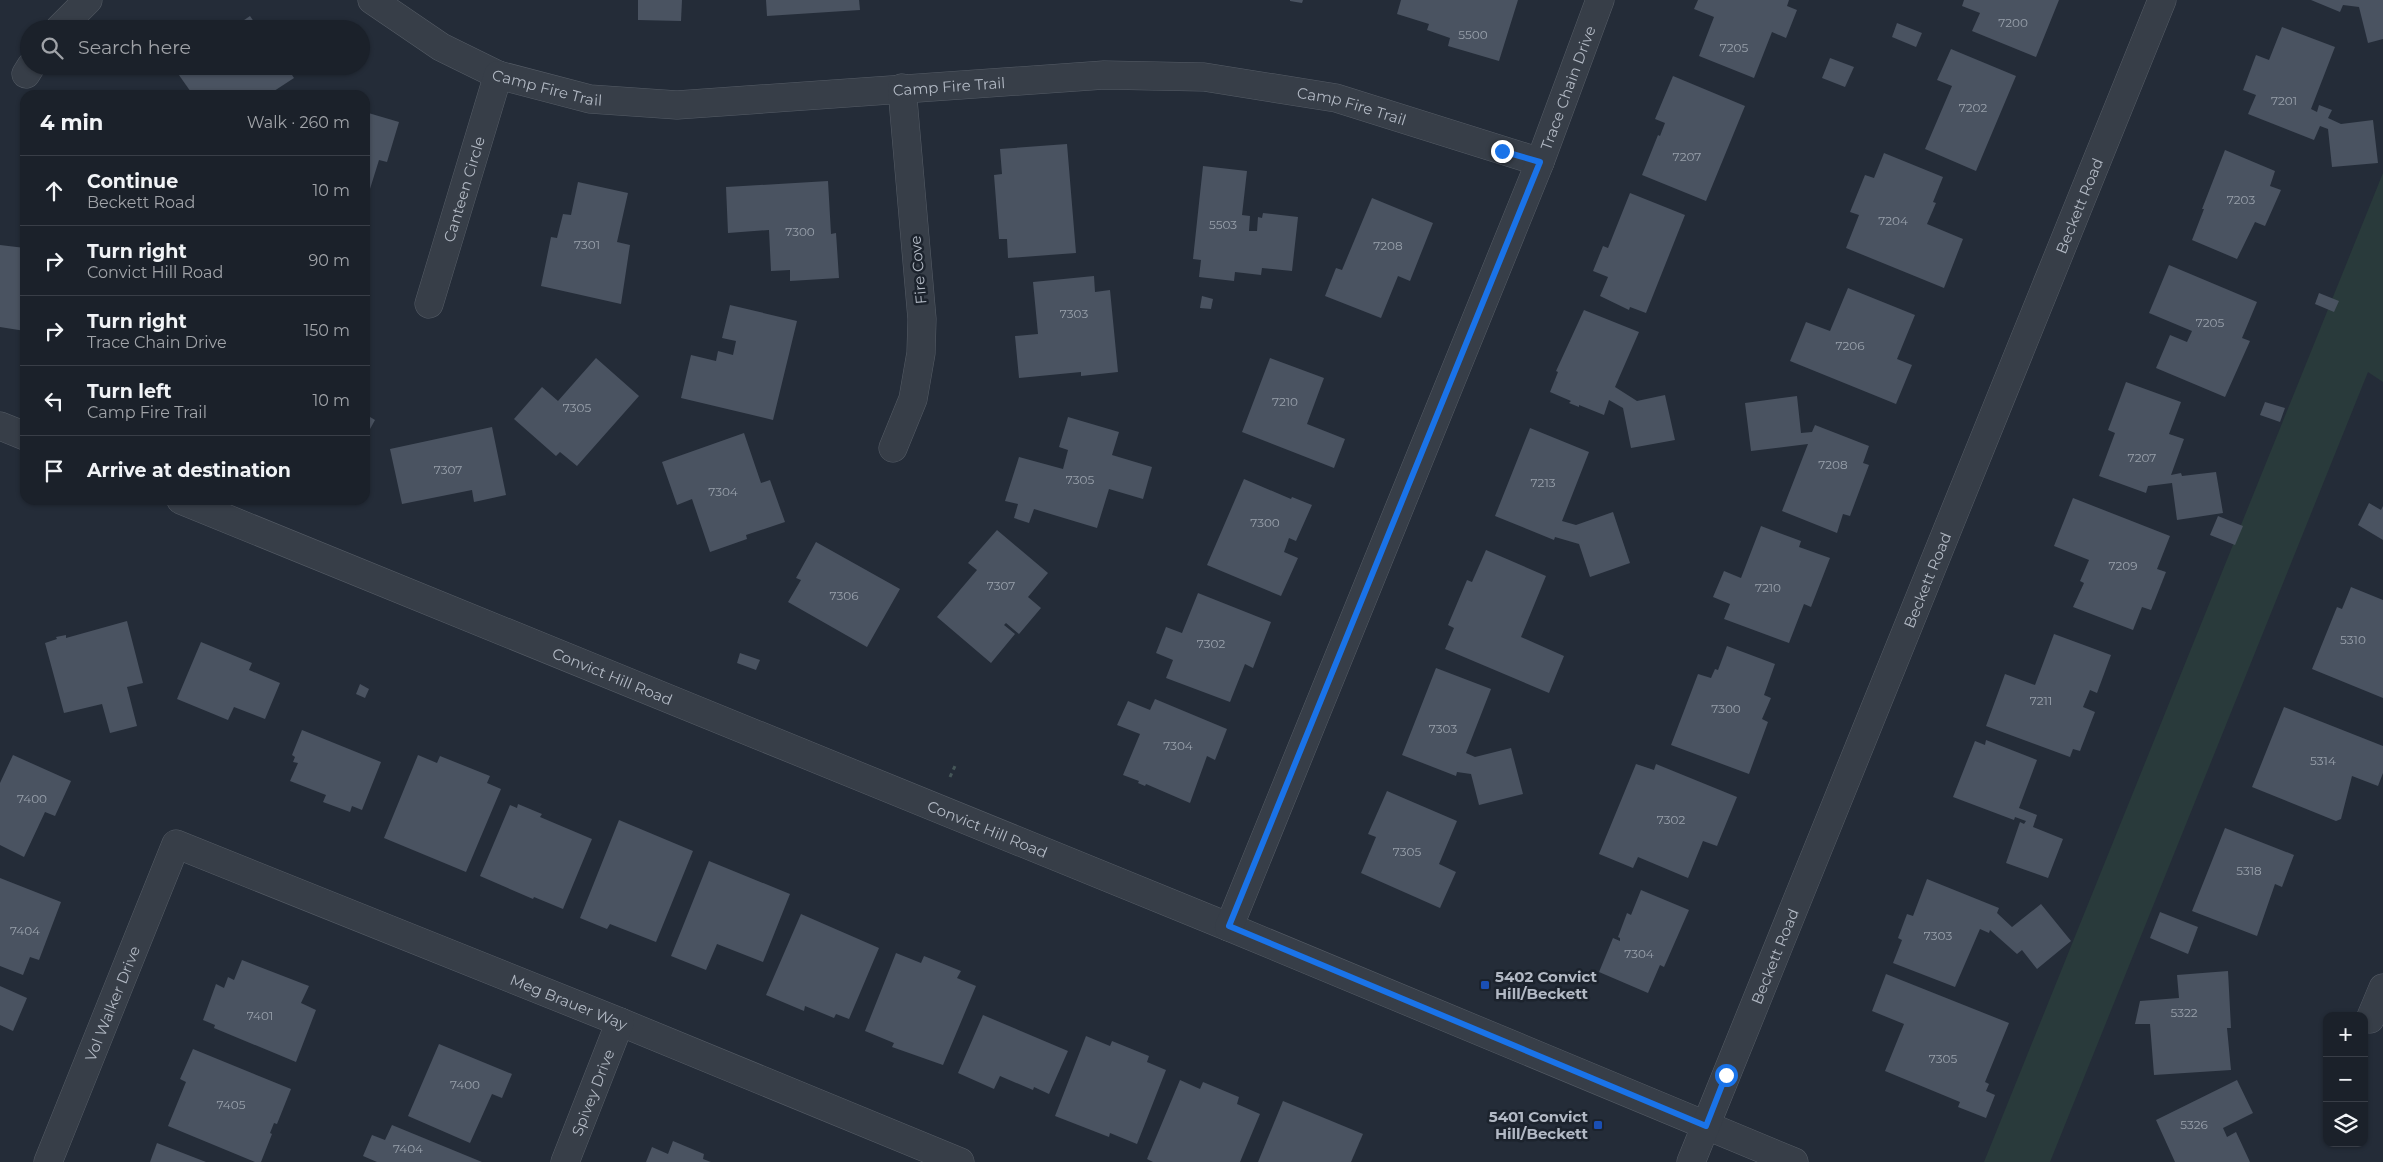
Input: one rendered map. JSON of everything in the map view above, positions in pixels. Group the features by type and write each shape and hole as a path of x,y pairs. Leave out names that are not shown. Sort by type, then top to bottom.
{"street":[{"path":"68,20 88,0"},
{"name":"Camp Fire Trail","path":"372,0 441,47 498,74 590,99 677,105 1104,75 1204,77 1336,98 1540,162"},
{"name":"Trace Chain Drive","path":"1229,926 1540,162 1600,0"},
{"name":"Beckett Road","path":"1692,1162 2162,0"},
{"name":"Canteen Circle","path":"429,304 498,74"},
{"name":"Fire Cove","path":"893,448 913,399 922,345 922,319 902,88"},
{"path":"0,426 20,434"},
{"name":"Convict Hill Road","path":"193,505 1229,926 1794,1162"},
{"name":"Meg Brauer Way","path":"176,844 620,1022 960,1162"},
{"name":"Vol Walker Drive","path":"48,1162 176,844"},
{"path":"2370,1019 2383,988"},
{"name":"Spivey Drive","path":"565,1162 620,1022"}],"shaded area":[{"path":"2383,173 2383,382 2368,372 2050,1162 1984,1162"}],"building":[{"path":"638,0 682,0 681,21 638,20"},
{"path":"766,0 859,0 860,10 767,16"},
{"path":"1290,0 1303,0 1302,3"},
{"path":"1401,0 1518,0 1499,61 1448,46 1450,38 1427,30 1429,24 1397,14"},
{"path":"1698,0 1789,0 1787,6 1797,10 1786,38 1772,32 1754,78 1699,56 1714,17 1694,9"},
{"path":"1964,0 2059,0 2036,57 1972,31 1980,13 1962,6"},
{"path":"2311,0 2383,0 2383,39 2368,43 2359,7 2343,5 2340,12"},
{"path":"250,16 253,20 244,20"},
{"path":"1897,23 1922,33 1916,47 1892,37"},
{"path":"2282,27 2335,47 2311,109 2317,112 2319,105 2332,110 2328,118 2341,124 2373,120 2378,163 2332,167 2328,129 2320,126 2314,140 2248,114 2256,95 2243,90 2256,55 2269,60"},
{"path":"1951,49 2016,76 1976,171 1925,149 1952,86 1937,80"},
{"path":"1830,58 1854,67 1845,87 1822,78"},
{"path":"179,75 292,75 294,78 276,90 189,90"},
{"path":"1673,76 1745,106 1706,201 1642,175 1658,135 1660,136 1665,123 1655,119"},
{"path":"370,113 399,122 387,162 379,160 370,189"},
{"path":"1067,144 1076,253 1008,258 1007,239 999,239 994,175 1002,174 1000,149"},
{"path":"2225,150 2275,171 2270,186 2281,190 2265,226 2255,222 2237,259 2192,240"},
{"path":"1884,153 1943,177 1933,202 1936,203 1927,224 1963,239 1944,288 1846,248 1859,215 1850,212 1865,175 1874,178"},
{"path":"1203,166 1247,171 1242,215 1250,216 1249,231 1257,231 1258,217 1262,218 1263,213 1298,217 1292,271 1262,268 1261,275 1235,272 1234,281 1199,277 1201,260 1193,259"},
{"path":"828,181 831,234 836,233 839,278 790,281 790,270 771,271 769,230 728,233 726,187"},
{"path":"578,182 628,193 617,242 630,245 621,304 541,286 551,237 557,238 563,214 571,215"},
{"path":"1630,193 1685,215 1646,313 1630,307 1629,310 1600,296 1608,277 1593,271 1603,246 1608,248"},
{"path":"1372,198 1433,223 1410,281 1398,276 1381,318 1325,296 1336,268 1342,270"},
{"path":"0,245 20,247 20,330 0,327"},
{"path":"2169,265 2257,302 2242,338 2250,341 2225,397 2156,368 2170,335 2187,342 2192,331 2149,313"},
{"path":"1094,276 1095,292 1110,290 1118,372 1081,376 1081,372 1019,378 1015,336 1038,334 1033,282"},
{"path":"1848,288 1915,315 1897,359 1912,365 1896,404 1790,361 1806,322 1830,331"},
{"path":"2319,293 2339,301 2334,312 2315,304"},
{"path":"1202,296 1213,299 1211,309 1200,308"},
{"path":"730,305 797,321 773,420 681,398 691,355 716,361 718,351 733,355 736,341 722,338"},
{"path":"1584,310 1639,332 1615,387 1637,401 1665,395 1675,440 1631,448 1623,408 1609,400 1604,415 1569,403 1571,401 1550,392 1558,372 1556,371"},
{"path":"596,358 639,396 577,466 560,452 556,456 514,419 542,387 558,401"},
{"path":"1270,358 1324,378 1307,424 1345,439 1334,468 1242,432"},
{"path":"2126,382 2181,402 2169,434 2184,439 2171,475 2181,473 2182,476 2216,472 2223,513 2177,520 2172,483 2148,486 2146,493 2099,476 2115,433 2108,430"},
{"path":"1797,396 1801,433 1812,432 1815,425 1869,446 1863,463 1869,465 1850,516 1843,514 1837,533 1782,511 1808,444 1751,451 1745,403"},
{"path":"2265,402 2285,408 2280,422 2260,415"},
{"path":"370,417 375,420 370,429"},
{"path":"1068,417 1119,432 1112,455 1152,467 1143,499 1109,489 1097,528 1034,509 1029,523 1014,518 1018,504 1005,501 1019,457 1063,469 1068,450 1059,447"},
{"path":"492,427 506,495 474,502 472,490 402,504 390,449"},
{"path":"1530,428 1589,452 1562,521 1576,525 1613,512 1630,563 1590,577 1579,544 1555,537 1554,540 1495,516"},
{"path":"744,433 761,483 770,480 785,522 746,535 747,539 710,552 692,499 677,505 662,462"},
{"path":"1244,479 1291,499 1292,497 1312,505 1296,541 1289,538 1284,552 1298,558 1281,596 1207,565"},
{"path":"2073,498 2170,536 2157,569 2166,572 2151,610 2142,607 2133,630 2073,607 2084,583 2080,581 2089,560 2054,546"},
{"path":"2369,503 2381,510 2383,506 2383,540 2358,525"},
{"path":"2218,516 2243,526 2235,545 2210,535"},
{"path":"1761,526 1801,541 1799,547 1830,558 1811,607 1804,604 1789,643 1724,619 1730,604 1713,597 1724,571 1741,578"},
{"path":"997,530 1048,573 1028,597 1041,608 1019,634 1006,623 1004,625 1015,634 991,663 937,617 977,570 968,563"},
{"path":"816,542 900,589 867,647 788,602 801,580 796,578"},
{"path":"1486,550 1546,576 1521,637 1564,656 1549,693 1445,649 1454,628 1448,625 1467,580 1472,582"},
{"path":"2351,587 2383,600 2383,698 2312,669 2337,607 2342,609"},
{"path":"1198,593 1271,622 1253,668 1245,664 1230,702 1166,678 1173,660 1156,653 1166,627 1182,633"},
{"path":"127,621 143,683 127,687 137,726 110,733 102,704 64,713 45,643 57,639 56,637 66,635 66,638"},
{"path":"2054,634 2111,655 2097,693 2090,690 2083,707 2095,712 2080,751 2073,749 2070,757 1986,726 2005,674 2035,685"},
{"path":"201,642 252,663 249,670 280,683 265,719 234,707 228,720 177,699"},
{"path":"1727,646 1775,664 1764,695 1771,698 1762,719 1768,722 1749,774 1671,745 1698,674 1711,678 1715,669 1718,670"},
{"path":"740,653 760,660 756,670 737,663"},
{"path":"1436,668 1491,689 1466,753 1475,757 1511,748 1523,794 1479,805 1471,774 1457,772 1456,776 1402,755"},
{"path":"360,684 369,689 365,698 356,694"},
{"path":"1155,699 1227,729 1215,760 1207,756 1190,803 1146,784 1145,786 1138,783 1139,781 1123,775 1140,734 1117,725 1128,701 1150,710"},
{"path":"2284,707 2383,746 2383,773 2378,786 2352,776 2341,819 2336,821 2252,787"},
{"path":"302,730 381,762 362,810 352,806 350,812 323,802 326,795 290,781 298,763 293,762 295,757 292,755"},
{"path":"1986,740 2037,760 2019,808 2037,815 2033,827 2063,839 2048,878 2006,863 2020,822 2024,824 2026,821 2015,817 2014,820 1953,797 1975,741 1985,745"},
{"path":"13,755 71,781 55,816 45,812 24,857 0,845 0,783"},
{"path":"418,755 437,763 440,756 490,776 487,783 501,789 466,872 384,838"},
{"path":"1636,764 1654,770 1656,764 1737,797 1717,846 1703,841 1688,878 1638,857 1633,868 1599,854"},
{"path":"1387,791 1457,821 1439,864 1456,872 1440,908 1361,873 1376,837 1368,834"},
{"path":"518,804 542,814 540,817 592,839 563,909 534,897 533,899 480,876 510,805 517,808"},
{"path":"619,820 693,851 656,942 610,924 607,929 580,918"},
{"path":"2225,828 2294,855 2282,887 2275,884 2257,936 2192,911"},
{"path":"709,861 790,894 763,962 717,944 706,970 671,956"},
{"path":"0,878 61,902 39,960 30,957 23,975 0,966"},
{"path":"1927,879 1999,908 1997,913 2012,927 2041,904 2071,941 2037,969 2022,950 2017,954 1990,930 1989,933 1980,929 1955,987 1893,963 1902,940 1898,938 1907,914 1913,916"},
{"path":"1641,890 1689,910 1664,967 1660,965 1648,993 1599,972 1613,938 1620,941 1618,937 1627,913 1631,915"},
{"path":"2160,912 2198,927 2188,954 2150,938"},
{"path":"801,914 879,948 849,1019 836,1014 834,1018 805,1006 804,1011 766,995"},
{"path":"896,953 921,963 924,956 961,971 957,978 976,986 943,1065 892,1047 894,1043 865,1031"},
{"path":"242,960 309,986 301,1003 316,1010 296,1062 214,1028 215,1025 203,1020 216,984 224,988 228,977 234,980"},
{"path":"2228,971 2231,1028 2227,1028 2231,1070 2154,1075 2150,1024 2135,1024 2140,1001 2179,998 2177,975"},
{"path":"1886,974 2009,1023 1985,1082 1989,1084 1986,1091 1995,1095 1986,1118 1958,1107 1960,1102 1885,1071 1904,1024 1872,1011"},
{"path":"0,986 27,998 13,1031 0,1025"},
{"path":"983,1015 1068,1051 1049,1094 1034,1087 1033,1090 1000,1076 994,1089 958,1073"},
{"path":"1086,1036 1110,1046 1112,1041 1149,1056 1147,1062 1166,1070 1137,1144 1110,1133 1109,1137 1055,1116"},
{"path":"439,1044 512,1074 502,1098 492,1094 470,1143 408,1116"},
{"path":"193,1049 291,1089 277,1124 274,1123 270,1133 272,1134 261,1162 255,1162 168,1126 186,1082 180,1079"},
{"path":"1180,1080 1200,1089 1203,1082 1239,1097 1237,1104 1260,1114 1240,1162 1153,1162 1147,1159"},
{"path":"2237,1080 2253,1113 2223,1128 2227,1137 2236,1132 2250,1162 2175,1162 2156,1120"},
{"path":"1283,1101 1363,1134 1351,1162 1258,1162"},
{"path":"392,1125 482,1162 377,1162 363,1156 372,1135 385,1140"},
{"path":"673,1141 704,1154 703,1159 711,1162 646,1162 652,1147 668,1154"},
{"path":"157,1143 206,1162 150,1162"}],"place":[{"name":"5402 Convict Hill/Beckett","path":"1485,985"},
{"name":"5401 Convict Hill/Beckett","path":"1598,1125"}],"route":[{"path":"1502,151 1540,162 1229,926 1706,1126 1726,1075"}]}
